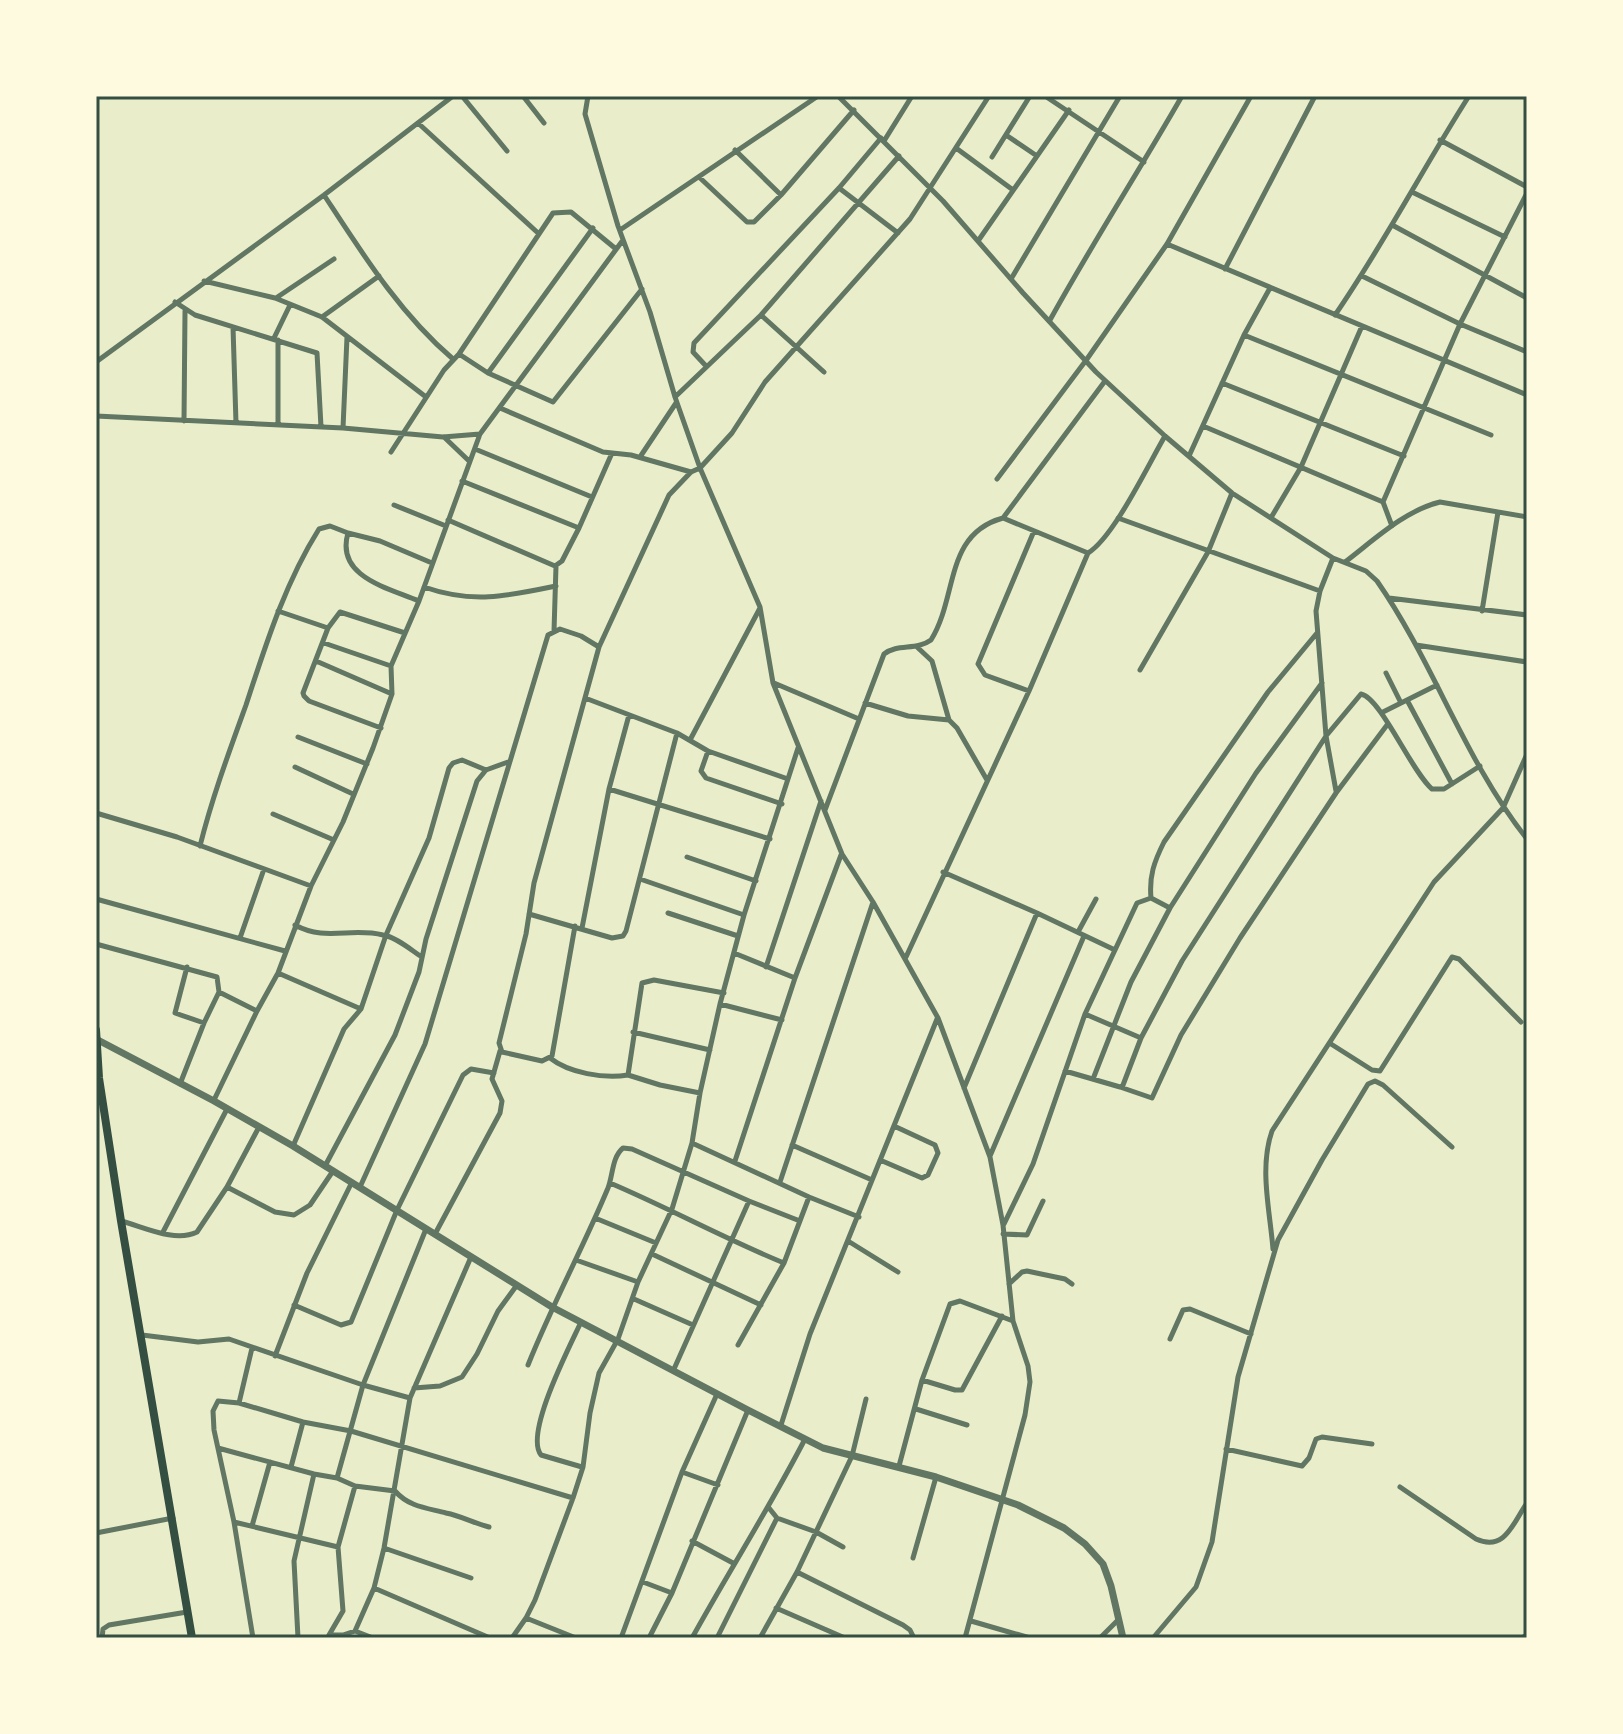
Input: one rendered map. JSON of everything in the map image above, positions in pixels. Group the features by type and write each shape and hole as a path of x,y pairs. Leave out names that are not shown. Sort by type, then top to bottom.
{"main road":[{"path":"96,1030 98,1074 121,1221 192,1638"}],"street":[{"path":"96,362 453,96"},
{"path":"462,96 507,151"},
{"path":"523,96 544,123"},
{"path":"588,96 585,105 591,136 676,400 700,468 760,607 773,683 842,854 873,902 938,1018 990,1157 1003,1225 1013,1321 1030,1382 1029,1398 965,1638"},
{"path":"620,230 818,96"},
{"path":"838,96 930,188 1105,381 1165,436 1232,493 1333,558 1366,571 1388,598 1503,808 1527,839"},
{"path":"706,366 693,352 694,343 883,139 912,96"},
{"path":"435,1234 500,1113 502,1101 492,1084 534,883 599,647 663,505 675,487 700,468 732,433 765,382 898,233 989,96"},
{"path":"992,157 1030,96"},
{"path":"1045,96 1144,162"},
{"path":"1011,279 1120,96"},
{"path":"1050,320 1182,96"},
{"path":"997,479 1087,359 1167,244 1251,96"},
{"path":"1225,269 1315,96"},
{"path":"1335,315 1394,226 1440,140 1469,96"},
{"path":"699,177 749,222 755,221 854,110"},
{"path":"978,241 1069,110"},
{"path":"418,123 538,233"},
{"path":"1006,135 1037,156"},
{"path":"1440,140 1527,187"},
{"path":"956,148 1013,190"},
{"path":"735,150 781,195"},
{"path":"640,457 676,400 706,366 761,315 860,205 899,156"},
{"path":"839,188 898,233"},
{"path":"1412,192 1505,237"},
{"path":"1392,526 1383,502 1460,324 1527,193"},
{"path":"324,195 413,321 453,359"},
{"path":"391,452 553,213 571,212 616,249"},
{"path":"1394,226 1527,298"},
{"path":"488,373 593,228"},
{"path":"214,1101 278,973 311,886 367,764 392,694 391,666 419,601 480,434 623,240"},
{"path":"1167,244 1527,395"},
{"path":"275,298 334,259"},
{"path":"322,317 379,276"},
{"path":"1362,276 1460,324 1527,352"},
{"path":"204,281 275,298 322,317 426,397"},
{"path":"1189,456 1244,335 1270,288"},
{"path":"459,354 515,386 550,402 557,400 642,289"},
{"path":"175,302 185,311 308,348 318,355 321,427"},
{"path":"278,425 276,339 290,305"},
{"path":"184,421 185,311"},
{"path":"761,315 824,372"},
{"path":"1272,516 1301,467 1362,326"},
{"path":"233,327 236,423"},
{"path":"1244,335 1491,435"},
{"path":"343,428 347,336"},
{"path":"824,811 884,654 892,649 926,644 933,636 967,539 986,524 1003,518 1105,381"},
{"path":"1222,383 1404,456"},
{"path":"500,408 595,449 640,457 691,472"},
{"path":"96,416 343,428 443,437 480,434"},
{"path":"1203,426 1383,502"},
{"path":"905,958 1029,691 1088,553 1100,543 1117,518 1165,436"},
{"path":"443,437 468,460"},
{"path":"475,449 592,497"},
{"path":"556,566 562,561 579,528 612,453"},
{"path":"462,481 579,528"},
{"path":"1140,670 1208,552 1232,493"},
{"path":"1345,562 1392,526 1440,502 1527,517"},
{"path":"394,505 556,566"},
{"path":"1482,611 1498,512"},
{"path":"1003,518 1088,553"},
{"path":"1117,518 1320,591"},
{"path":"200,846 211,800 278,611 305,551 319,529 325,526 380,541 432,563"},
{"path":"1029,691 985,675 978,664 1034,531"},
{"path":"348,533 346,552 351,566 359,574 419,601"},
{"path":"1333,558 1316,611 1326,736 1336,793"},
{"path":"554,631 556,566"},
{"path":"424,587 450,596 476,598 556,586"},
{"path":"1388,598 1527,615"},
{"path":"690,740 760,607"},
{"path":"278,611 328,628"},
{"path":"381,728 306,699 303,693 328,628 340,612 405,633"},
{"path":"360,1187 425,1044 548,635 560,629 581,636 599,647"},
{"path":"1151,898 1149,879 1152,865 1164,842 1268,692 1318,632"},
{"path":"324,643 391,666"},
{"path":"1415,645 1527,662"},
{"path":"917,647 932,661 949,720 957,728 987,780"},
{"path":"316,661 392,694"},
{"path":"1386,673 1452,784"},
{"path":"1093,1079 1131,982 1170,908 1256,773 1323,682"},
{"path":"773,683 859,719"},
{"path":"1383,712 1437,685"},
{"path":"1120,1087 1141,1038 1182,961 1326,736 1358,695 1368,696 1383,712 1387,725 1428,785 1440,790 1480,766"},
{"path":"584,697 677,733 708,751 788,779"},
{"path":"865,703 908,716 949,720"},
{"path":"582,928 609,789 629,715"},
{"path":"1065,1071 1152,1098 1181,1035 1240,938 1336,793 1387,725"},
{"path":"529,914 612,938 623,936 677,733"},
{"path":"298,737 367,764"},
{"path":"512,1638 526,1618 573,1498 583,1467 599,1373 618,1339 638,1282 672,1209 692,1143 700,1093 738,936 799,747"},
{"path":"708,751 701,766 706,778 782,804"},
{"path":"1274,1254 1266,1147 1272,1131 1434,882 1503,808 1527,754"},
{"path":"293,1146 344,1029 361,1009 386,935 429,838 449,768 462,760 486,770"},
{"path":"227,1187 275,1212 294,1215 310,1205 395,1035 477,781 486,770 509,762"},
{"path":"295,767 354,792"},
{"path":"609,789 770,839"},
{"path":"766,967 821,801"},
{"path":"96,813 311,886"},
{"path":"273,814 334,840"},
{"path":"735,1161 795,978 842,854"},
{"path":"687,857 756,881"},
{"path":"240,938 264,869"},
{"path":"943,872 1115,950"},
{"path":"640,879 744,915"},
{"path":"1003,1225 1033,1164 1085,1014 1137,903 1151,898 1170,908"},
{"path":"96,899 285,951"},
{"path":"990,1157 1096,899"},
{"path":"780,1182 873,902"},
{"path":"668,913 738,936"},
{"path":"964,1089 1037,913"},
{"path":"295,925 319,935 356,931 386,935 422,957"},
{"path":"500,1051 542,1061 550,1058 575,926"},
{"path":"96,944 214,974 219,979 219,992 180,1084"},
{"path":"734,953 795,978"},
{"path":"1331,1044 1372,1070 1380,1071 1452,957 1459,959 1521,1022"},
{"path":"187,967 175,1013 204,1023"},
{"path":"278,973 361,1009"},
{"path":"628,1075 640,988 645,981 724,993"},
{"path":"219,992 257,1011"},
{"path":"720,1004 782,1020"},
{"path":"1085,1014 1141,1038"},
{"path":"781,1425 810,1334 938,1018"},
{"path":"633,1032 710,1050"},
{"path":"96,1039 293,1146 552,1307 805,1439 823,1448 936,1477 1044,1517 1085,1544 1103,1564 1123,1638"},
{"path":"550,1058 564,1068 628,1075 700,1093"},
{"path":"294,1305 336,1323 349,1324 397,1210 465,1072 471,1069 494,1073"},
{"path":"1153,1638 1196,1587 1212,1542 1238,1377 1283,1229 1371,1082 1383,1085 1452,1147"},
{"path":"163,1232 227,1109"},
{"path":"880,1160 922,1178 928,1175 938,1153 935,1145 894,1126"},
{"path":"121,1221 182,1237 197,1232 227,1187 259,1127"},
{"path":"692,1143 859,1217"},
{"path":"792,1145 872,1180"},
{"path":"528,1365 610,1183 617,1154 623,1148 683,1170 800,1221"},
{"path":"275,1356 294,1305 352,1182"},
{"path":"610,1183 784,1263"},
{"path":"738,1345 784,1263 809,1197"},
{"path":"674,1369 749,1201"},
{"path":"1003,1234 1027,1235 1043,1201"},
{"path":"595,1218 656,1243"},
{"path":"337,1478 363,1385 426,1229"},
{"path":"848,1241 898,1272"},
{"path":"652,1254 761,1305"},
{"path":"355,1631 374,1588 384,1548 410,1398 471,1257"},
{"path":"576,1260 638,1282"},
{"path":"1009,1284 1027,1271 1065,1279 1072,1284"},
{"path":"414,1388 440,1386 462,1377 498,1311 518,1285"},
{"path":"634,1299 693,1325"},
{"path":"899,1466 922,1380 950,1304 960,1301 1013,1321"},
{"path":"1170,1339 1178,1317 1183,1310 1190,1309 1251,1334"},
{"path":"922,1380 962,1390 1002,1316"},
{"path":"581,1321 544,1407 537,1446 541,1455 583,1467"},
{"path":"142,1335 198,1342 229,1339 410,1398"},
{"path":"239,1403 252,1348"},
{"path":"621,1638 682,1472 718,1393"},
{"path":"760,1638 797,1572 852,1456 866,1399"},
{"path":"253,1638 213,1421 215,1403 222,1400 239,1403 303,1422 351,1431 573,1498"},
{"path":"916,1409 967,1425"},
{"path":"649,1638 672,1593 748,1410"},
{"path":"291,1467 303,1422"},
{"path":"1226,1449 1302,1466 1316,1439 1322,1437 1372,1444"},
{"path":"692,1638 733,1563 769,1508 805,1439"},
{"path":"218,1448 337,1478 355,1486 395,1491 402,1499 425,1509 489,1527"},
{"path":"252,1526 270,1462"},
{"path":"682,1472 718,1485"},
{"path":"298,1638 294,1561 297,1537 314,1474"},
{"path":"913,1558 936,1477"},
{"path":"328,1636 343,1611 338,1547 355,1486"},
{"path":"1400,1487 1470,1535 1491,1543 1501,1540 1527,1503"},
{"path":"769,1508 777,1518 816,1532 843,1547"},
{"path":"96,1533 173,1518"},
{"path":"717,1638 777,1518"},
{"path":"234,1522 338,1547"},
{"path":"692,1541 733,1563"},
{"path":"384,1548 471,1578"},
{"path":"797,1572 903,1625 914,1638"},
{"path":"643,1582 672,1593"},
{"path":"374,1588 490,1638"},
{"path":"776,1608 845,1638"},
{"path":"102,1638 103,1629 109,1625 187,1612"},
{"path":"526,1618 576,1638"},
{"path":"1100,1638 1118,1620"},
{"path":"971,1621 1030,1638"},
{"path":"328,1636 355,1631 373,1638"}]}
